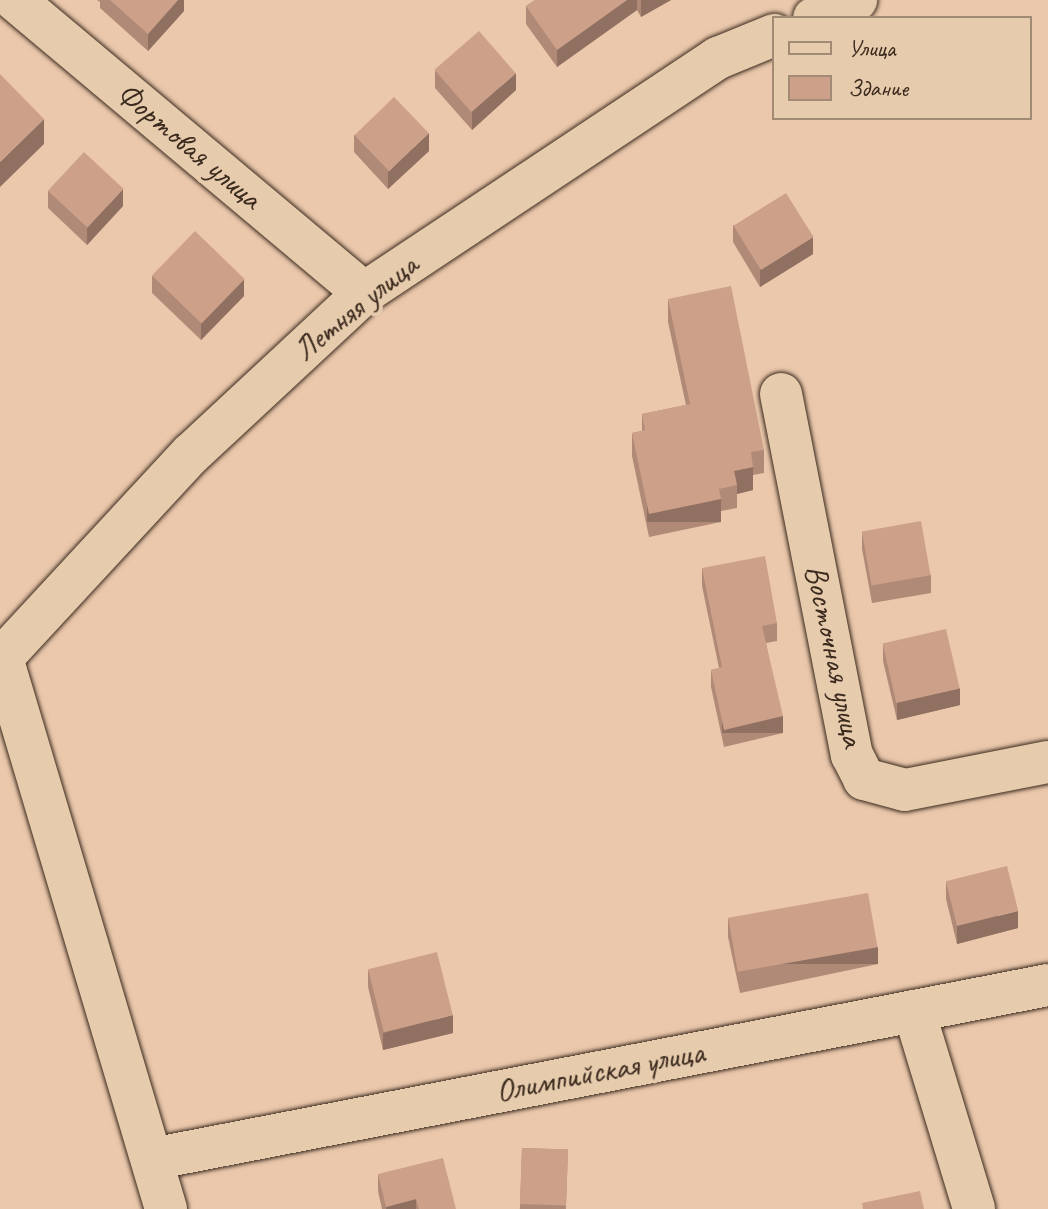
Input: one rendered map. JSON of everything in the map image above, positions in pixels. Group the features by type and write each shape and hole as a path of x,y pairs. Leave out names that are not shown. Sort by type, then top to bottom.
{"street":[{"name":"Фортовая улица","path":"15,0 364,293"},
{"path":"819,16 856,0"},
{"name":"Летняя улица","path":"1,656 192,453 364,293 718,58 772,36"},
{"name":"Восточная улица","path":"781,394 852,755 864,779 905,790 1048,762"},
{"path":"1,656 166,1209"},
{"name":"Олимпийская улица","path":"152,1159 1048,985"},
{"path":"914,1011 974,1209"}],"building":[{"path":"110,0 178,0 148,34"},
{"path":"535,0 627,0 557,50 526,6"},
{"path":"479,31 516,73 471,112 434,70"},
{"path":"0,74 44,119 0,162"},
{"path":"394,97 429,133 389,171 354,135"},
{"path":"84,152 123,189 87,228 48,191"},
{"path":"786,193 814,237 761,270 733,226"},
{"path":"195,231 245,279 202,324 152,276"},
{"path":"731,286 764,450 751,452 753,467 734,471 737,485 719,489 721,499 649,514 632,433 645,430 642,414 690,404 668,299"},
{"path":"921,521 931,575 871,586 862,531"},
{"path":"765,556 777,623 762,626 783,716 724,730 711,670 722,667 702,568"},
{"path":"946,629 960,688 896,703 883,644"},
{"path":"1007,866 1018,911 957,926 946,881"},
{"path":"868,893 878,947 738,972 728,918"},
{"path":"437,952 453,1015 384,1032 368,969"},
{"path":"522,1148 568,1150 566,1206 520,1204"},
{"path":"443,1158 456,1209 419,1209 416,1199 386,1207 378,1174"},
{"path":"920,1191 924,1209 863,1209 862,1203"}]}
